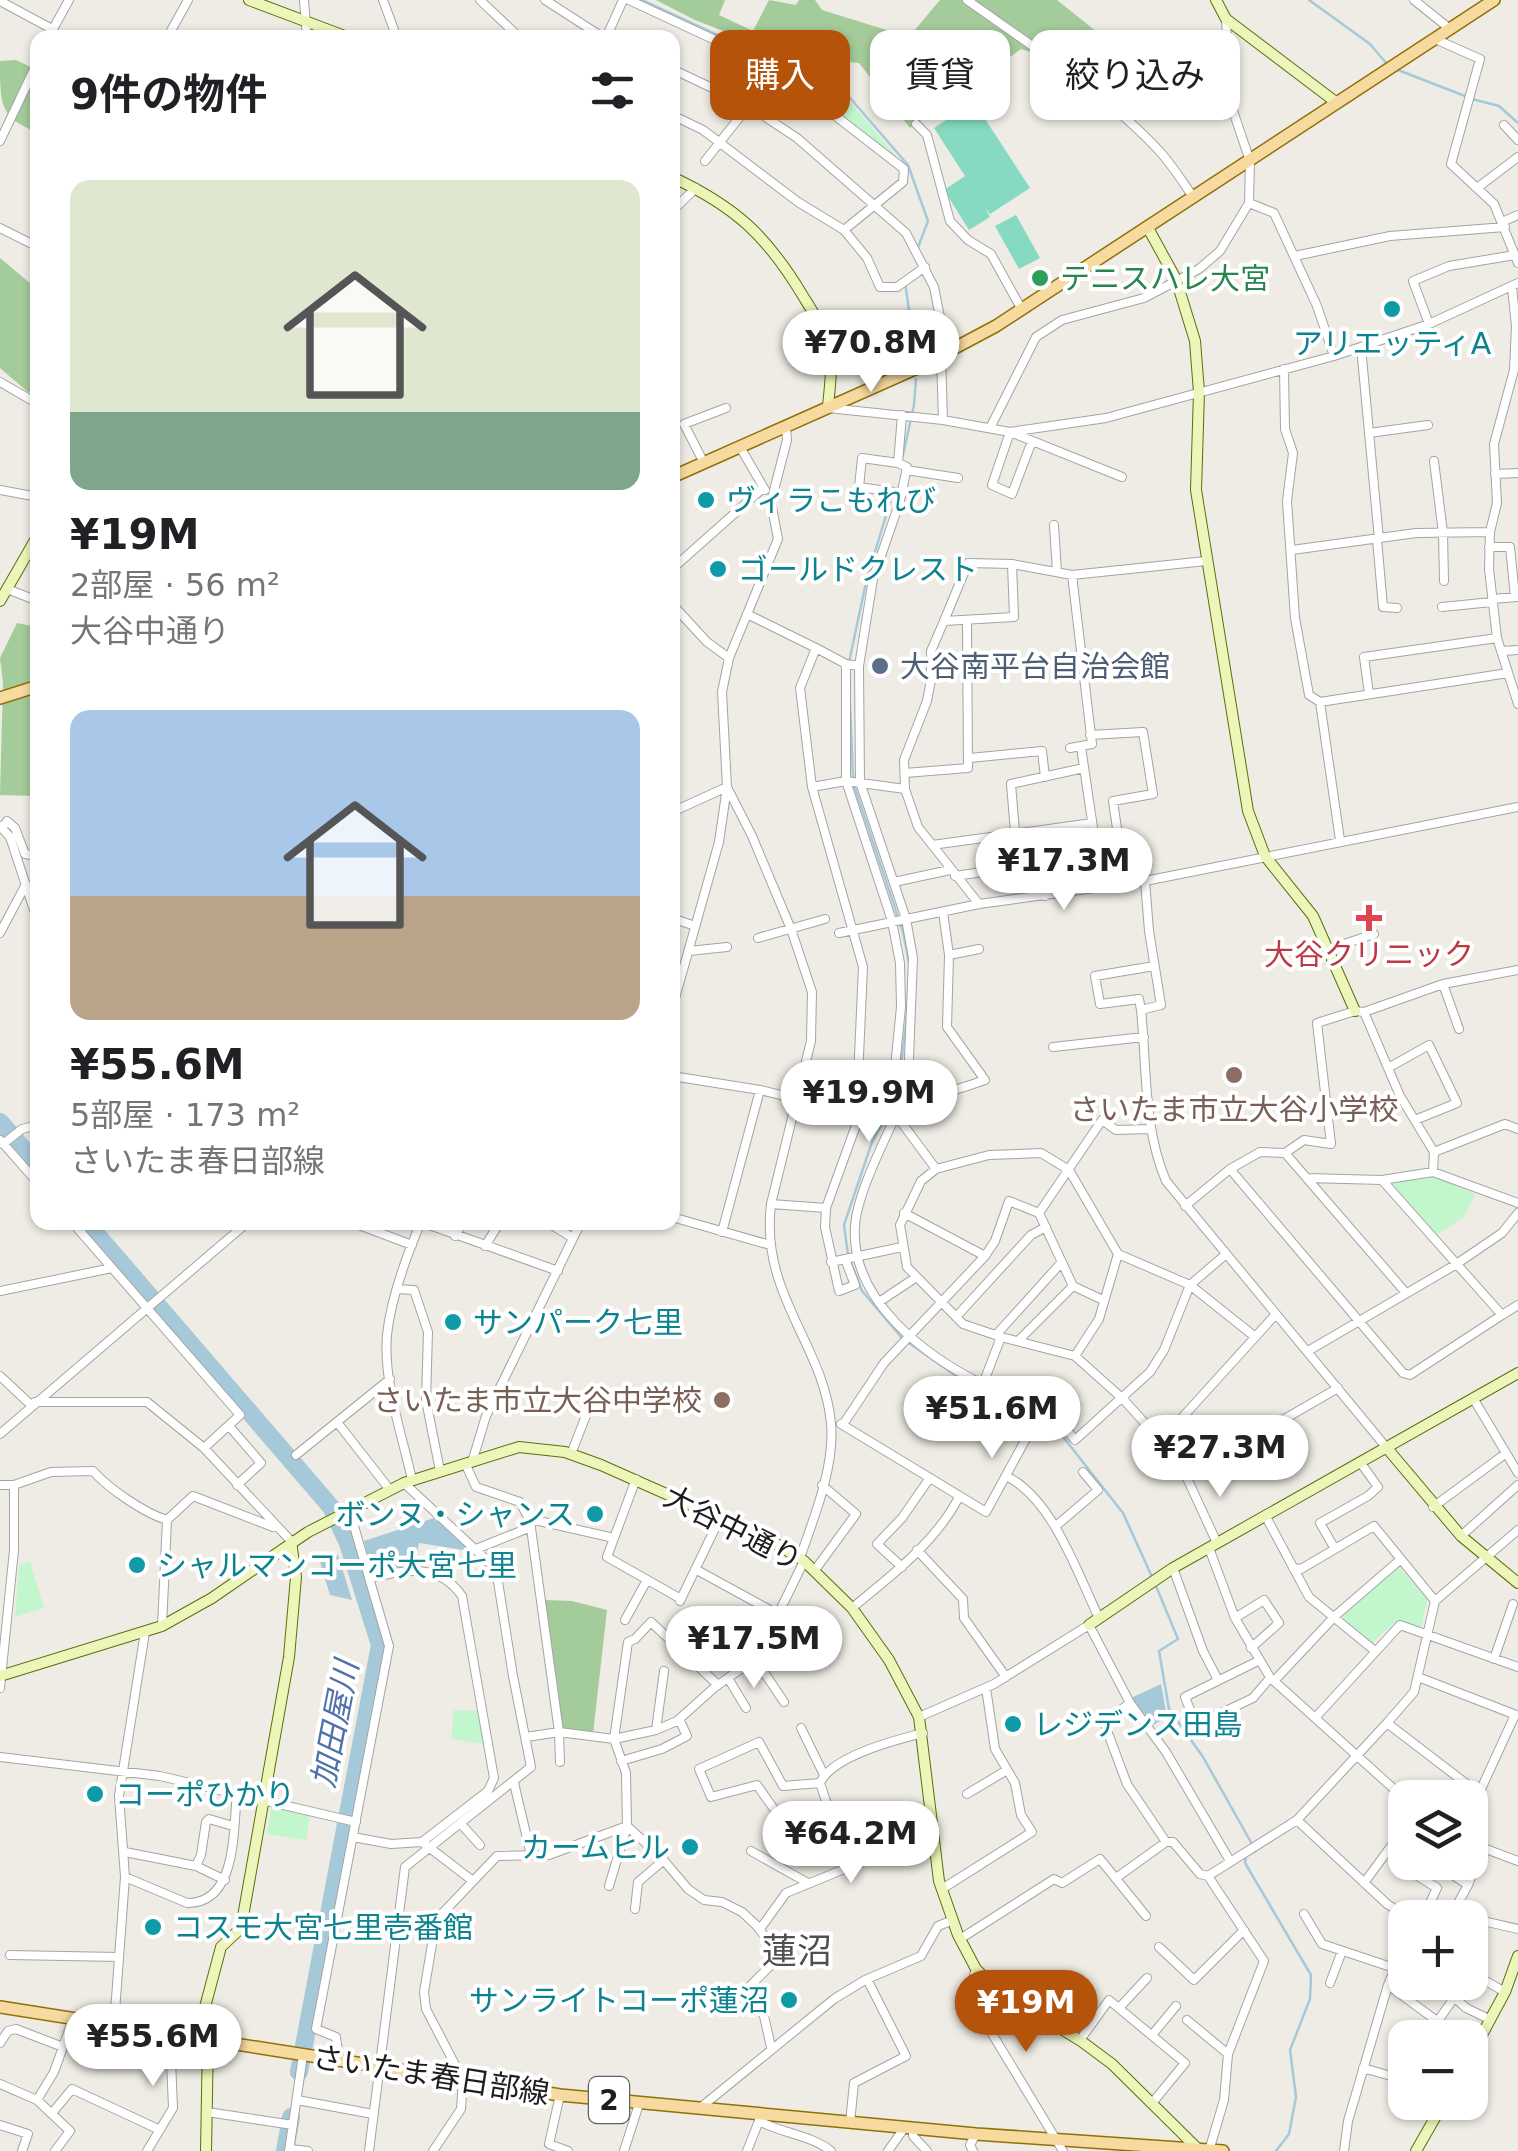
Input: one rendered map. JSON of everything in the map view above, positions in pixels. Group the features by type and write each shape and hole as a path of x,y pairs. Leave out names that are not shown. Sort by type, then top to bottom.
{"main road":[{"path":"680,474 944,355 1022,310 1487,2"},
{"path":"0,698 30,689"},
{"name":"さいたま春日部線","path":"0,2008 560,2095 699,2108 759,2118 909,2128 973,2143 1222,2151"}],"street":[{"path":"52,30 69,0"},
{"path":"171,30 188,0"},
{"path":"249,0 330,30"},
{"path":"304,0 306,30"},
{"path":"384,0 394,30"},
{"path":"545,0 592,30"},
{"path":"609,30 626,0 710,38"},
{"path":"967,0 1129,122 1162,154 1194,198"},
{"path":"990,428 1036,337 1062,320 1144,298 1199,269 1220,251 1249,203 1250,161 1230,102 1226,19 1216,0"},
{"path":"1414,0 1450,29"},
{"path":"0,1 45,30"},
{"path":"484,1 512,30"},
{"path":"1226,19 1337,103"},
{"path":"1430,324 1413,281 1449,266 1516,259 1494,204 1452,164 1480,59 1435,39"},
{"path":"680,74 710,88"},
{"path":"0,141 30,78"},
{"path":"680,120 844,230 867,258 880,287 888,290 925,267"},
{"path":"706,161 737,120"},
{"path":"769,120 876,204 906,233 918,252 934,286 944,355 943,420"},
{"path":"840,120 904,169 903,182 844,230"},
{"path":"916,124 927,135 950,222 968,240 991,254 1022,310"},
{"path":"1504,125 1518,140"},
{"path":"1477,188 1518,156"},
{"path":"680,181 738,214 766,241 809,306 829,349 828,408 943,420 1010,432 1122,477"},
{"path":"680,203 696,188"},
{"path":"1249,203 1274,213 1317,306 1334,356"},
{"path":"1294,256 1390,236 1503,225 1518,215"},
{"path":"0,228 30,243"},
{"path":"1148,228 1176,279 1195,341 1199,392 1194,470 1248,810 1265,856 1313,916 1434,1152 1433,1172"},
{"path":"1010,432 1106,418 1334,356 1430,324 1515,285 1514,370 1494,444 1498,503 1490,546 1497,638 1518,704"},
{"path":"1361,347 1383,607 1397,608"},
{"path":"1284,369 1285,430 1293,453 1287,501 1295,618 1309,695 1320,702 1508,673"},
{"path":"0,382 30,399"},
{"path":"704,464 684,424 726,408"},
{"path":"898,463 909,416"},
{"path":"1369,434 1428,425"},
{"path":"680,982 719,842 727,787 721,705 729,658 778,539 772,493 787,440 786,427"},
{"path":"1010,432 992,485 1012,494 1032,441"},
{"path":"740,447 762,489 772,493"},
{"path":"853,782 894,882 898,920 901,1007 897,1088 896,1114 874,1165 855,1226 851,1258 855,1285 839,1291 824,1227 826,1208 863,1106 882,1109 897,1088 915,970 898,920 853,782 851,665 873,579 902,493 907,467 862,458 859,487 902,493"},
{"path":"1434,461 1444,580"},
{"path":"906,470 958,478"},
{"path":"1494,474 1518,473"},
{"path":"680,562 762,489"},
{"path":"0,490 30,496"},
{"path":"1054,525 1057,572"},
{"path":"1292,550 1416,532 1490,532"},
{"path":"1442,607 1517,597 1510,546 1490,546"},
{"path":"0,602 5,586 30,547"},
{"path":"979,904 918,827 906,789 904,760 927,701 931,650 968,563 1012,564 1072,575 1206,561"},
{"path":"944,621 1014,617 1012,564"},
{"path":"1070,748 1092,744 1072,575"},
{"path":"5,586 30,597"},
{"path":"680,613 707,642 729,658"},
{"path":"747,614 851,665"},
{"path":"906,774 968,768 967,622"},
{"path":"1369,694 1364,657 1497,638"},
{"path":"816,648 800,688 812,787 855,929 864,979 858,1078"},
{"path":"1501,651 1518,650"},
{"path":"1320,702 1340,840"},
{"path":"1090,735 1143,732 1153,794 1113,801 1128,883"},
{"path":"1080,747 1102,888"},
{"path":"970,758 1042,751 1045,776"},
{"path":"1016,832 1011,784 1084,768"},
{"path":"812,787 853,782 906,789"},
{"path":"680,808 727,787"},
{"path":"526,1736 559,1732 614,1739 656,1730 679,1719 718,1684 768,1650 765,1641 802,1559 822,1485 831,1426 823,1382 780,1288 768,1228 806,1066 813,1021 812,992 791,929 727,787"},
{"path":"839,932 979,904 1144,882 1518,807"},
{"path":"2,822 15,828 25,854 30,855"},
{"path":"2,822 30,897"},
{"path":"932,845 1092,822"},
{"path":"1033,831 1045,896"},
{"path":"894,882 1038,864"},
{"path":"1141,1010 1161,1004 1144,882"},
{"path":"0,933 26,884"},
{"path":"806,1066 926,1096 985,1080 947,1026 949,955 943,912"},
{"path":"758,938 825,919"},
{"path":"680,921 696,926"},
{"path":"1329,949 1374,934"},
{"path":"689,951 727,947"},
{"path":"949,955 979,949"},
{"path":"1154,966 1095,976 1100,1004 1139,999 1150,1129 1166,1181 1433,1506 1461,1536 1518,1584"},
{"path":"1185,1206 1230,1169 1260,1152 1285,1153 1304,1140 1330,1144 1317,1023 1443,984 1518,970"},
{"path":"1443,984 1459,1029"},
{"path":"1052,1047 1144,1037"},
{"path":"1388,1068 1428,1044 1457,1104 1415,1120"},
{"path":"680,1077 796,1100"},
{"path":"722,1232 760,1090"},
{"path":"896,1114 936,1169"},
{"path":"1039,1212 1102,1120 1116,1130 1150,1129"},
{"path":"1434,1152 1505,1124 1518,1129"},
{"path":"30,1127 6,1141 30,1172"},
{"path":"1254,1336 1190,1285 1118,1254 1069,1170 1040,1153 989,1155 936,1169 921,1181 900,1225 907,1267 963,1324 1075,1356 1122,1398 1161,1441 1186,1476 1235,1618 1258,1661 1272,1680 1388,1783"},
{"path":"1285,1153 1406,1293"},
{"path":"1230,1169 1403,1374 1410,1375 1518,1305"},
{"path":"1308,1178 1382,1180 1433,1172 1518,1203"},
{"path":"1382,1180 1502,1315"},
{"path":"831,1426 844,1423 884,1363 985,1256 995,1241 1009,1202 1039,1212 1073,1286 1103,1300"},
{"path":"771,1204 826,1208"},
{"path":"904,1214 985,1256"},
{"path":"1308,1351 1454,1265 1502,1233 1518,1214"},
{"path":"680,1219 770,1245"},
{"path":"956,1317 1030,1235 1046,1227"},
{"path":"79,1230 112,1268 153,1305 240,1415 204,1448"},
{"path":"0,1434 239,1230"},
{"path":"372,1230 412,1245"},
{"path":"353,1837 425,1845 461,1824 532,1767 496,1570 408,1482 390,1379 387,1335 397,1289 418,1230"},
{"path":"440,1230 558,1271"},
{"path":"455,1236 458,1230"},
{"path":"485,1246 495,1230"},
{"path":"560,1230 573,1238"},
{"path":"560,1762 530,1522 520,1502 476,1487 469,1461 486,1416 577,1230"},
{"path":"831,1262 902,1247"},
{"path":"1075,1356 1092,1334 1118,1254"},
{"path":"851,1258 906,1340 983,1384 1050,1412 1074,1440 1150,1372 1164,1350 1190,1285 1225,1256"},
{"path":"983,1384 999,1336 1061,1263"},
{"path":"0,1291 112,1268"},
{"path":"880,1302 915,1278"},
{"path":"1019,1340 1073,1286"},
{"path":"397,1289 414,1290 428,1332 426,1400 440,1471"},
{"path":"1161,1441 1276,1314"},
{"path":"919,1717 1006,1677 1173,1568 1518,1374"},
{"path":"0,1376 33,1404 147,1402 204,1448 292,1542 296,1578 289,1657 264,1800 242,1922 221,1947 203,2038 206,2151"},
{"path":"296,1455 390,1379"},
{"path":"1186,1476 1338,1388"},
{"path":"571,1454 596,1390 620,1400"},
{"path":"1472,1398 1518,1473"},
{"path":"337,1422 390,1490"},
{"path":"844,1423 986,1512 1028,1435"},
{"path":"229,1426 262,1463 237,1484"},
{"name":"大谷中通り","path":"0,1676 162,1626 212,1598 349,1508 469,1461 519,1447 571,1454 636,1479 802,1559 852,1608 889,1660 919,1717 942,1889 976,1968 996,1988 1080,2040 1153,2102 1200,2150"},
{"path":"1433,1506 1506,1456 1518,1452"},
{"path":"1335,1549 1320,1523 1368,1496 1378,1486 1360,1462"},
{"path":"0,1485 14,1486 51,1472 93,1470 106,1485 154,1516 167,1520"},
{"path":"1056,1526 1098,1490 1083,1472"},
{"path":"1006,1476 1019,1482 1056,1526 1130,1702 1166,1752 1230,1861"},
{"path":"636,1479 606,1557 681,1600 720,1518"},
{"path":"902,1567 877,1544 902,1518 929,1479"},
{"path":"815,1570 856,1514 822,1485"},
{"path":"1461,1536 1518,1485"},
{"path":"0,1688 14,1550 14,1486"},
{"path":"162,1626 167,1520 193,1496 278,1528"},
{"path":"852,1608 902,1567 952,1511 959,1497"},
{"path":"340,2059 336,2037 316,2028 390,1646 349,1508"},
{"path":"1265,1516 1309,1597 1375,1651"},
{"path":"476,1549 530,1522 614,1538"},
{"path":"1294,1568 1301,1568 1374,1526 1435,1601"},
{"path":"1208,1876 1298,1820 1414,1692 1435,1601 1518,1530"},
{"path":"918,1550 962,1599 964,1618 1006,1677"},
{"path":"1258,1661 1185,1697 1196,1726 1253,1698 1335,1616 1401,1560"},
{"path":"1173,1568 1203,1651 1218,1680"},
{"path":"368,2151 405,1867 488,1791 494,1778 462,1596 454,1584 432,1572 409,1569 370,1578"},
{"path":"695,1569 779,1615"},
{"path":"625,1620 647,1580"},
{"path":"1235,1618 1264,1600 1279,1624 1251,1648"},
{"path":"1494,1659 1513,1604"},
{"path":"610,1886 628,1826 626,1774 614,1739 628,1642 651,1622 718,1684"},
{"path":"701,1624 752,1661 784,1702"},
{"path":"1315,1718 1400,1626 1518,1667"},
{"path":"114,2025 126,1877 119,1796 145,1632"},
{"path":"656,1730 664,1672"},
{"path":"1418,1676 1516,1715 1488,1780"},
{"path":"728,1678 746,1708"},
{"path":"942,1889 1032,1832 1021,1814 1014,1782 995,1748 986,1688"},
{"path":"1130,1702 1108,1720 1106,1728 1127,1784 1166,1842"},
{"path":"622,1761 662,1749 687,1736 679,1719"},
{"path":"1386,1723 1461,1780"},
{"path":"801,1728 822,1779 827,1804 797,1842 757,1785 711,1796 699,1769 758,1742 783,1786 822,1779 841,1763 892,1741 923,1734"},
{"path":"0,1756 160,1776 356,1822"},
{"path":"966,1794 1006,1770"},
{"path":"514,1783 530,1856"},
{"path":"126,1877 188,1903 198,1903 225,1880 237,1793"},
{"path":"827,1804 846,1816 872,1856"},
{"path":"196,1866 206,1822 209,1819 233,1826"},
{"path":"1298,1820 1388,1905"},
{"path":"461,1824 480,1845"},
{"path":"433,2151 461,2110 462,2080 426,2009 424,1992 436,1920 497,1856 549,1854 628,1826"},
{"path":"628,1826 688,1889 704,1900 722,1902 742,1912 780,1956 748,1988 764,2016 771,2048"},
{"path":"760,1929 786,1893 934,1832"},
{"path":"1116,1878 1166,1842 1173,1842 1200,1874 1208,1876 1264,1961 1228,2054 1224,2100 1209,2151"},
{"path":"425,1845 473,1881"},
{"path":"1488,1850 1518,1860"},
{"path":"751,1851 808,1884"},
{"path":"125,1852 196,1866 225,1880"},
{"path":"1364,1883 1388,1855"},
{"path":"960,1938 1054,1879 1062,1883 1100,1859 1146,1916"},
{"path":"636,1909 638,1882 664,1860"},
{"path":"1424,1880 1437,1888 1431,1900"},
{"path":"1460,1880 1468,1885"},
{"path":"1459,1900 1470,1880"},
{"path":"1304,1914 1322,1944 1388,1966"},
{"path":"699,2108 805,2019 866,1979 921,1956 938,1926 953,1920"},
{"path":"1488,1922 1518,1929"},
{"path":"1159,1947 1194,1980 1244,1930"},
{"path":"1330,1983 1342,1951"},
{"path":"10,1955 119,1957"},
{"path":"1488,2025 1518,1956"},
{"path":"976,1968 973,1976 978,2007 985,2022 1060,2145"},
{"path":"1119,2008 1146,1978"},
{"path":"850,2123 854,2083 906,2056 866,1979"},
{"path":"1488,1982 1505,1992"},
{"path":"1344,2151 1348,2121 1388,1985"},
{"path":"1080,2040 1109,2000 1185,2063 1153,2102"},
{"path":"1408,2000 1436,2020"},
{"path":"1457,2000 1491,2020"},
{"path":"985,2022 1016,2001"},
{"path":"1152,2035 1176,2006"},
{"path":"38,2100 54,2072 73,2019"},
{"path":"1187,2020 1228,2054"},
{"path":"0,2043 8,2030 16,2030 63,2047"},
{"path":"148,2151 173,2108 171,2060 175,2034"},
{"path":"304,2054 289,2124 290,2150 308,2151"},
{"path":"1363,2068 1388,2075"},
{"path":"0,2084 38,2100 70,2131 55,2151"},
{"path":"53,2112 72,2089 160,2130"},
{"path":"560,2095 549,2144 568,2151"},
{"path":"297,2100 373,2114"},
{"path":"624,2151 638,2104"},
{"path":"207,2112 289,2124"},
{"path":"747,2151 759,2118 774,2129 831,2151"},
{"path":"1416,2151 1434,2120"},
{"path":"0,2125 28,2134 22,2151"},
{"path":"888,2151 909,2128 927,2151"},
{"path":"960,2151 973,2143"}],"green space":[{"path":"656,0 725,0 719,15 751,30 721,30"},
{"path":"769,0 796,5 799,0 815,0 822,10 886,30 870,30 870,77 859,63 850,62 850,30 754,30"},
{"path":"940,0 1057,0 1094,30 1030,30 1030,52 1021,49 1010,57 1010,30 915,30"},
{"path":"16,60 30,67 30,129 5,108 0,61"},
{"path":"850,102 906,168 843,120 850,120"},
{"path":"904,120 921,120 910,128"},
{"path":"946,120 986,120 1030,188 990,214 985,208 990,217 969,230 944,190 965,176 934,128"},
{"path":"1016,215 1040,258 1019,269 995,226"},
{"path":"0,258 30,283 30,392 0,368"},
{"path":"17,623 30,626 30,796 0,795 0,658"},
{"path":"1428,1174 1475,1194 1464,1217 1435,1236 1390,1183"},
{"path":"30,1562 44,1608 15,1617 19,1565"},
{"path":"1397,1565 1427,1599 1422,1626 1418,1629 1395,1622 1371,1644 1342,1617 1342,1612"},
{"path":"545,1600 572,1601 607,1610 593,1734 561,1731"},
{"path":"454,1710 479,1711 484,1744 451,1739"},
{"path":"271,1808 310,1814 306,1840 267,1834"}],"water":[{"path":"434,1518 470,1551 419,1543 415,1564 377,1571 371,1567 364,1541"},
{"path":"338,1555 352,1600 330,1595 320,1562"},
{"path":"1161,1684 1167,1717 1152,1726 1131,1698"}],"waterway":[{"path":"642,0 741,46 816,71 838,84 908,165 928,221 917,250"},
{"path":"1309,0 1370,44 1387,64"},
{"path":"1398,70 1465,96"},
{"path":"1472,99 1499,106 1518,123"},
{"path":"905,282 916,360"},
{"path":"903,455 916,379"},
{"path":"849,662 867,578 892,496"},
{"path":"850,705 853,777"},
{"path":"854,785 903,932 909,963"},
{"path":"902,1338 862,1291 848,1255 844,1225 872,1142 897,1097 907,1016"},
{"name":"加田屋川","path":"0,1122 30,1157"},
{"name":"加田屋川","path":"93,1230 331,1507 348,1543 380,1645 299,2072"},
{"path":"909,1343 972,1387 1053,1424 1123,1513 1153,1579"},
{"path":"1156,1586 1178,1639 1159,1651 1169,1709 1203,1757 1252,1844"},
{"path":"1256,1851 1246,1856 1245,1863 1311,1975 1310,1999 1290,2050 1296,2097 1289,2134 1276,2151"},
{"name":"加田屋川","path":"285,2151 291,2117"}],"place":[{"name":"テニスハレ大宮","path":"1040,278"},
{"name":"アリエッティA","path":"1392,309"},
{"name":"ヴィラこもれび","path":"706,500"},
{"name":"ゴールドクレスト","path":"718,569"},
{"name":"大谷南平台自治会館","path":"880,666"},
{"name":"大谷クリニック","path":"1369,918"},
{"name":"さいたま市立大谷小学校","path":"1234,1075"},
{"name":"サンパーク七里","path":"453,1322"},
{"name":"さいたま市立大谷中学校","path":"722,1400"},
{"name":"ボンヌ・シャンス","path":"595,1514"},
{"name":"シャルマンコーポ大宮七里","path":"137,1565"},
{"name":"レジデンス田島","path":"1013,1724"},
{"name":"コーポひかり","path":"95,1794"},
{"name":"カームヒル","path":"690,1847"},
{"name":"コスモ大宮七里壱番館","path":"153,1927"},
{"name":"サンライトコーポ蓮沼","path":"789,2000"}],"district":[{"name":"蓮沼","path":"797,1951"}]}
